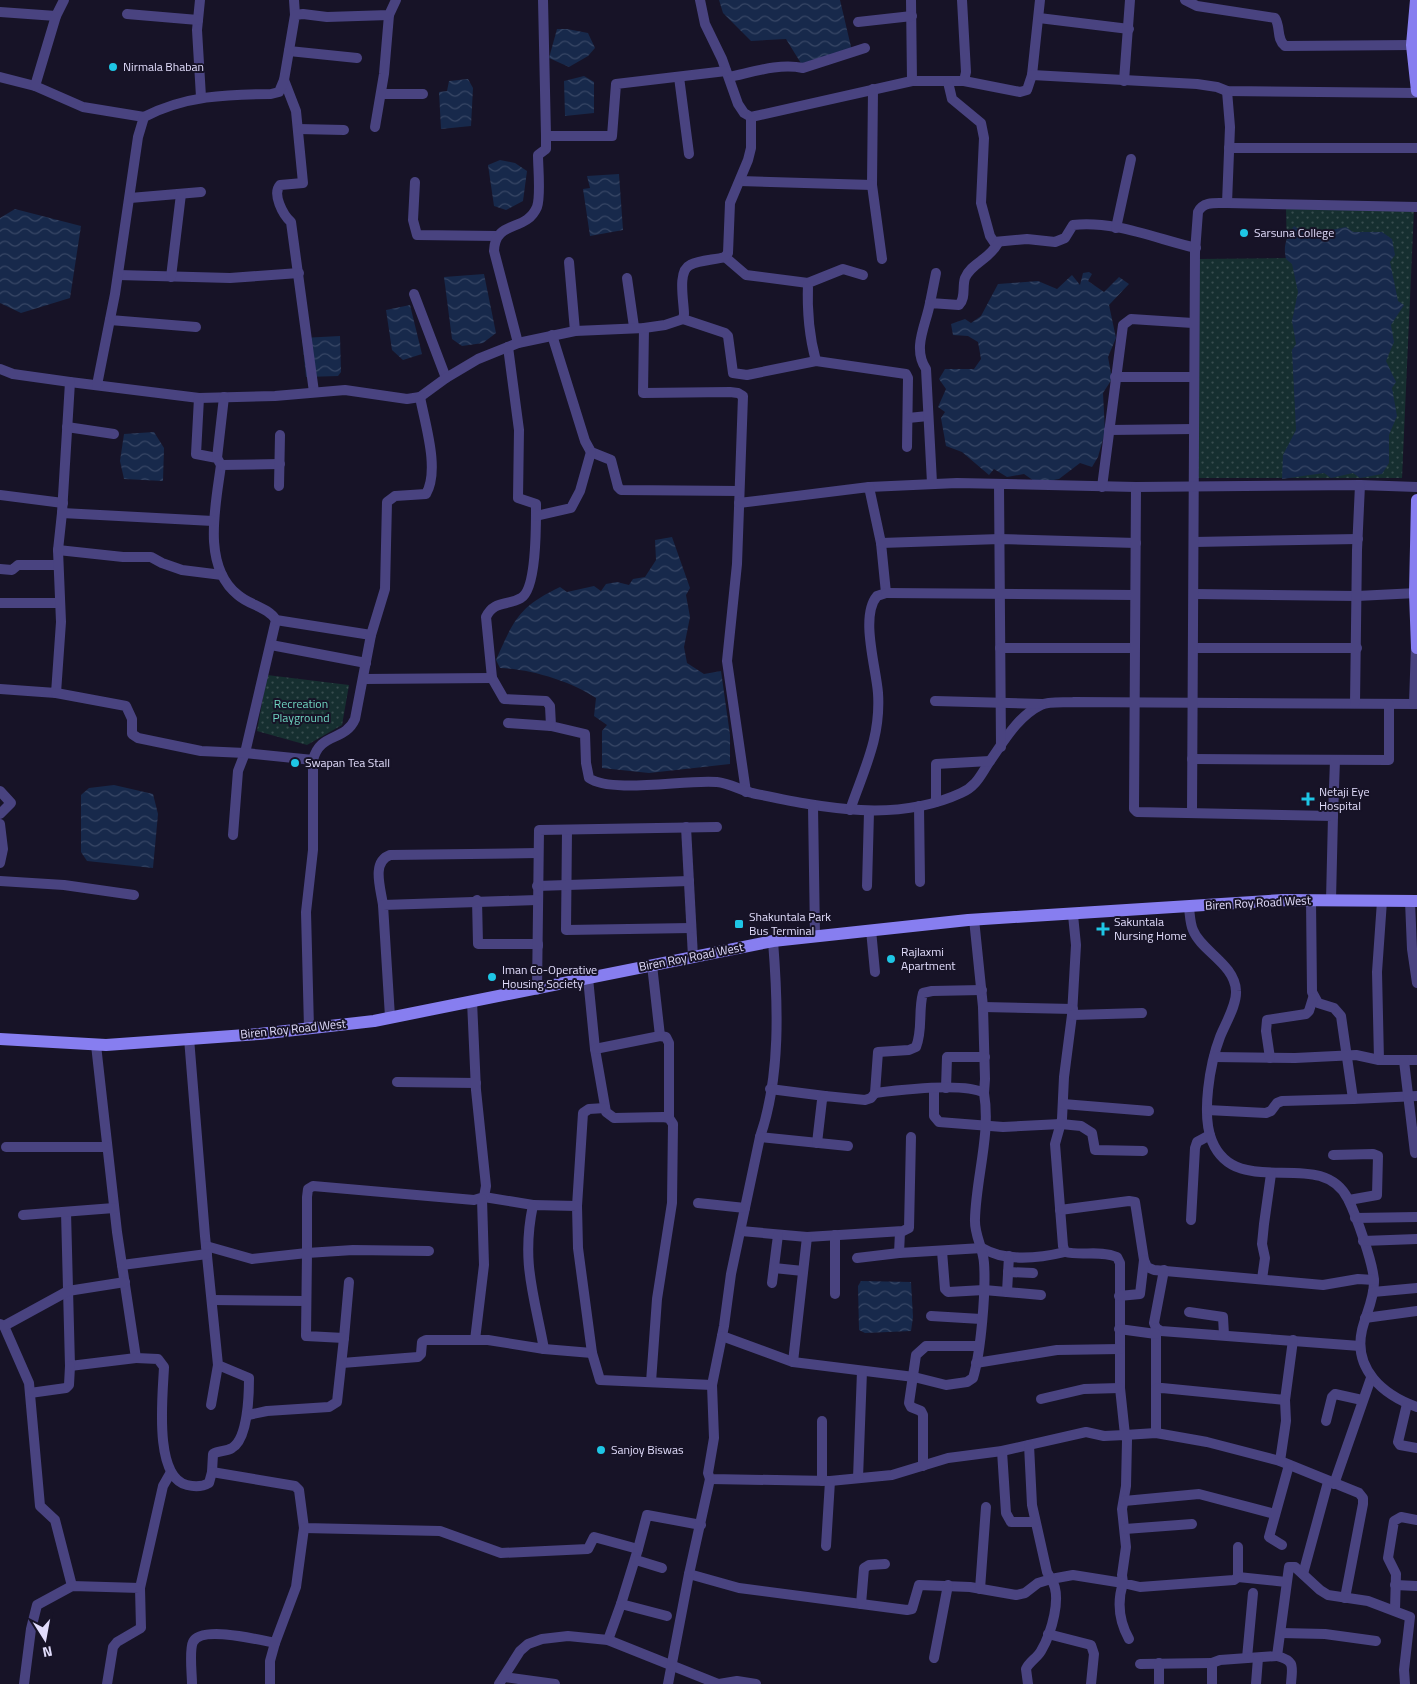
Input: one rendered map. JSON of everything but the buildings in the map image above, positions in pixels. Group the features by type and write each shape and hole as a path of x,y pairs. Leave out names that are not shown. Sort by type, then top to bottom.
{"main road":[{"path":"1416,0 1412,45 1417,92"},
{"path":"1416,646 1417,500"},
{"name":"Biren Roy Road West","path":"0,1039 96,1044 259,1034 309,1028 390,1017 537,990 772,941 974,919 1188,908 1244,902 1311,900 1414,901"}],"street":[{"path":"35,86 56,16 64,0"},
{"path":"200,0 198,20 201,97"},
{"path":"0,77 35,86 83,106 144,117 156,111 201,97 279,92 284,80 295,15 294,0"},
{"path":"375,127 390,15 396,0"},
{"path":"543,0 546,149 538,156 538,205 533,214 523,223 505,229 497,236 494,251 513,345 519,430 518,498 536,504 531,582 526,594 521,599 497,604 486,617 492,678 504,699 549,703 551,726"},
{"path":"700,0 705,24 742,110 751,117"},
{"path":"911,0 912,81"},
{"path":"962,0 966,72 964,81"},
{"path":"751,117 912,81 964,81 1020,92 1027,90 1032,75 1040,0"},
{"path":"1124,81 1130,0"},
{"path":"1185,0 1197,6 1275,18 1279,23 1280,40 1285,46 1412,45"},
{"path":"0,12 56,16"},
{"path":"127,14 198,20"},
{"path":"295,15 336,17 390,15"},
{"path":"858,22 912,16"},
{"path":"1039,18 1129,29"},
{"path":"546,136 612,136 616,84 793,66 804,68 865,48"},
{"path":"289,51 357,58"},
{"path":"1032,75 1197,84 1217,87 1227,91 1417,92"},
{"path":"679,77 689,154"},
{"path":"284,80 296,111 303,183 280,185 278,194 284,215 291,222 314,392"},
{"path":"948,82 952,99 981,123 984,138 981,204 992,240 998,243 1026,239 1055,242 1065,238 1073,225 1084,224 1116,228 1196,248"},
{"path":"873,89 872,185 882,259"},
{"path":"1227,91 1230,127 1227,203"},
{"path":"380,94 423,94"},
{"path":"97,386 118,275 138,137 144,117"},
{"path":"725,257 729,248 730,203 751,148 751,117"},
{"path":"298,129 344,130"},
{"path":"1230,148 1417,148"},
{"path":"1116,228 1131,159"},
{"path":"740,181 872,185"},
{"path":"414,182 413,220 416,235 497,236"},
{"path":"130,198 201,192"},
{"path":"171,277 181,194"},
{"path":"1192,813 1194,323 1198,212 1200,207 1205,204 1227,203 1417,207"},
{"path":"930,303 959,305 962,302 965,279 968,274 980,261 992,254 998,243"},
{"path":"725,257 746,275 808,283 843,269 863,275"},
{"path":"683,319 682,274 685,268 691,264 725,257"},
{"path":"569,262 575,331"},
{"path":"118,275 230,278 299,273"},
{"path":"932,483 926,369 919,352 936,273"},
{"path":"627,278 639,328 643,393 730,392 743,396 736,564 727,661 746,792"},
{"path":"808,283 807,301 811,343 816,361"},
{"path":"414,294 446,378"},
{"path":"0,371 97,386 199,398 345,390 408,399 420,397 446,378 478,360 513,345 575,331 639,328 664,325 683,319 728,336 733,373 748,375 816,361 906,374 908,378 907,447"},
{"path":"1102,487 1123,325 1131,319 1194,323"},
{"path":"110,320 196,327"},
{"path":"552,335 585,441 591,452 611,460 620,490 739,492"},
{"path":"1115,377 1194,377"},
{"path":"56,693 61,622 57,565 63,508 70,382"},
{"path":"224,397 213,521 214,545 222,575 236,594 248,603 266,611 276,620 370,635"},
{"path":"309,1028 306,912 313,850 313,760 316,750 324,741 344,733 352,727 364,679 370,635 385,588 387,502 395,496 426,494 432,479 431,452 420,397"},
{"path":"199,398 196,454 219,462 280,464"},
{"path":"908,418 928,416"},
{"path":"66,427 114,434"},
{"path":"1108,430 1194,429"},
{"path":"279,486 280,434"},
{"path":"536,516 571,508 583,484 591,452"},
{"path":"739,503 869,487 932,483 1054,484 1102,487 1360,484 1417,487"},
{"path":"1355,703 1360,484"},
{"path":"999,485 1001,748"},
{"path":"869,487 881,543 886,593"},
{"path":"1136,487 1134,809 1137,812 1333,816"},
{"path":"0,495 63,508 213,521"},
{"path":"881,543 1000,539 1136,543"},
{"path":"1194,542 1358,539"},
{"path":"58,550 123,557 151,557 182,570 222,575"},
{"path":"0,569 12,570 18,565 57,565"},
{"path":"850,810 874,747 878,727 878,693 869,611 877,596 886,593 1135,595"},
{"path":"1194,594 1357,596 1416,593"},
{"path":"0,603 60,603"},
{"path":"232,835 238,771 245,753 276,620"},
{"path":"271,645 366,663"},
{"path":"935,701 1042,704 1134,702 1192,704 1416,704 1416,646"},
{"path":"1000,648 1134,648"},
{"path":"1193,648 1357,648"},
{"path":"364,679 492,678"},
{"path":"0,689 56,693 126,706 132,719 132,734 138,738 201,751 245,753 313,760"},
{"path":"508,723 551,726 585,734 586,763 589,778 594,782 617,785 717,782 746,792 813,806 869,812 936,802 961,793 976,784 990,761 1024,717 1042,704"},
{"path":"1192,759 1389,760 1389,704"},
{"path":"1331,900 1335,760"},
{"path":"936,802 936,764 990,761"},
{"path":"0,791 11,803 0,814"},
{"path":"813,806 815,936"},
{"path":"919,806 920,882"},
{"path":"867,886 869,812"},
{"path":"0,824 3,849 0,862"},
{"path":"537,990 539,830 717,827"},
{"path":"686,828 693,957"},
{"path":"567,830 566,930 691,928"},
{"path":"390,1017 378,865 382,858 390,855 538,853"},
{"path":"537,886 689,881"},
{"path":"0,882 64,885 134,895"},
{"path":"382,905 477,900 537,900"},
{"path":"477,900 478,944 538,944 538,946"},
{"path":"1270,1058 1266,1031 1267,1020 1306,1014 1314,998 1311,900"},
{"path":"1379,1060 1377,972 1382,901"},
{"path":"1414,901 1412,950 1417,983"},
{"path":"1188,908 1192,930 1227,971 1232,978 1236,991 1214,1057 1208,1110 1210,1135 1220,1155 1234,1166 1250,1171 1271,1174 1322,1176 1335,1181 1349,1200 1374,1280 1373,1292 1365,1318 1360,1346 1371,1378 1392,1396 1412,1406 1398,1442 1400,1445 1417,1448"},
{"path":"1065,1252 1055,1144 1061,1124 1064,1077 1072,1012 1076,945 1073,915"},
{"path":"974,919 982,990 985,1057 984,1126 975,1219 977,1241 982,1248 993,1254 1009,1256 1091,1252 1118,1257 1120,1263 1120,1388 1125,1435 1126,1486 1122,1509 1125,1529 1123,1583 1119,1602 1121,1621 1129,1639"},
{"path":"871,930 875,972"},
{"path":"668,1684 673,1667 689,1574 710,1480 708,1473 714,1438 712,1385 722,1336 731,1274 760,1136 768,1115 774,1061 776,997 772,941"},
{"path":"652,966 660,1036"},
{"path":"588,978 595,1050 605,1108 610,1116 614,1118 669,1118"},
{"path":"770,1088 865,1100 871,1098 875,1093 878,1052 909,1050 916,1047 919,1040 923,993 932,990 982,990"},
{"path":"1314,998 1318,1003 1339,1011 1353,1099"},
{"path":"472,1002 476,1083 486,1186 483,1198 484,1265 475,1340"},
{"path":"983,1007 1072,1012 1142,1012"},
{"path":"595,1050 660,1036 666,1037 669,1043 669,1118 674,1131 672,1203 657,1299 651,1382"},
{"path":"189,1038 206,1250 218,1365 211,1405"},
{"path":"96,1044 114,1208 136,1358"},
{"path":"1214,1057 1270,1058 1347,1055 1379,1060 1417,1060"},
{"path":"946,1088 947,1057 985,1057"},
{"path":"1404,1061 1412,1096 1415,1153"},
{"path":"397,1082 476,1083"},
{"path":"875,1093 934,1088 978,1090 984,1093"},
{"path":"934,1088 935,1120 939,1122 984,1126 1061,1124 1088,1128 1092,1133 1095,1150 1143,1151"},
{"path":"817,1143 822,1100 825,1096"},
{"path":"1208,1110 1266,1113 1271,1111 1277,1103 1282,1102 1412,1096"},
{"path":"1063,1104 1149,1111"},
{"path":"605,1108 589,1109 583,1113 578,1206 578,1248 592,1353 600,1380 712,1385"},
{"path":"1191,1220 1195,1148 1197,1142 1210,1135"},
{"path":"760,1136 848,1146"},
{"path":"741,1231 807,1237 900,1232 909,1228 911,1136"},
{"path":"6,1147 108,1147"},
{"path":"1333,1155 1373,1154 1378,1156 1377,1195 1349,1200"},
{"path":"1262,1279 1265,1258 1262,1244 1271,1174"},
{"path":"344,1338 306,1336 307,1197 308,1189 313,1186 474,1200 483,1198 533,1204 578,1206"},
{"path":"1060,1210 1129,1201 1135,1202 1144,1260 1147,1267 1332,1285 1352,1280 1374,1280"},
{"path":"698,1203 745,1208"},
{"path":"533,1204 527,1249 528,1272 544,1349"},
{"path":"23,1215 114,1208"},
{"path":"30,1393 66,1388 69,1385 66,1212"},
{"path":"1355,1218 1417,1217"},
{"path":"899,1253 900,1232"},
{"path":"772,1283 778,1234"},
{"path":"835,1235 835,1294"},
{"path":"793,1362 807,1237"},
{"path":"1363,1241 1417,1239"},
{"path":"857,1258 899,1253 982,1248"},
{"path":"722,1336 793,1362 914,1377 946,1385 967,1382 973,1378 978,1346 984,1290 982,1248"},
{"path":"122,1265 206,1250 252,1259 353,1250 429,1251"},
{"path":"942,1251 946,1289 948,1292 984,1290 1041,1294"},
{"path":"1007,1292 1009,1256"},
{"path":"1119,1296 1140,1294 1144,1260"},
{"path":"774,1268 803,1271"},
{"path":"1156,1433 1156,1331 1154,1323 1164,1270"},
{"path":"1008,1272 1033,1273"},
{"path":"72,1586 55,1520 40,1506 29,1383 2,1325 68,1291 125,1282"},
{"path":"248,1415 334,1405 337,1402 348,1282"},
{"path":"1373,1292 1417,1288"},
{"path":"212,1300 306,1301"},
{"path":"1189,1312 1223,1318 1224,1335"},
{"path":"1365,1318 1417,1312"},
{"path":"931,1316 981,1319"},
{"path":"1119,1329 1360,1346"},
{"path":"342,1363 418,1357 421,1354 422,1342 426,1340 488,1340 544,1349 592,1353"},
{"path":"1282,1546 1268,1538 1275,1514 1284,1463 1285,1400 1293,1340"},
{"path":"923,1466 923,1415 921,1411 911,1407 909,1403 916,1355 926,1346 978,1346"},
{"path":"976,1363 1057,1350 1120,1349"},
{"path":"70,1366 136,1358 158,1358 164,1367 161,1434 171,1472 180,1484 194,1486 209,1482 212,1472 212,1456 216,1452 234,1447 248,1415 249,1378 218,1365"},
{"path":"858,1478 862,1370"},
{"path":"1303,1574 1331,1483 1371,1378"},
{"path":"1041,1399 1084,1389 1120,1388"},
{"path":"1156,1389 1285,1400"},
{"path":"1326,1421 1332,1397 1335,1394 1362,1400"},
{"path":"822,1421 826,1481 826,1546"},
{"path":"710,1480 826,1481 892,1475 963,1455 1002,1451 1086,1432 1104,1436 1156,1433 1207,1442 1284,1463 1359,1493 1363,1498 1345,1598"},
{"path":"1028,1446 1035,1522 1047,1572 1056,1587 1058,1598 1041,1652 1026,1669 1028,1684"},
{"path":"1002,1451 1006,1513 1011,1522 1035,1522"},
{"path":"107,1684 113,1647 117,1642 141,1628 140,1588 163,1486 171,1472"},
{"path":"212,1472 295,1486 299,1490 304,1528 296,1587 275,1642 270,1661 270,1684"},
{"path":"1124,1501 1199,1494 1275,1514"},
{"path":"980,1589 986,1507"},
{"path":"608,1640 636,1560 647,1515 701,1525"},
{"path":"1395,1610 1395,1569 1388,1558 1394,1521 1401,1517 1417,1520"},
{"path":"1125,1529 1192,1524"},
{"path":"304,1528 440,1531 501,1553 588,1549 594,1537 638,1549"},
{"path":"1238,1547 1238,1578"},
{"path":"636,1560 662,1568"},
{"path":"861,1604 864,1568 869,1565 884,1564"},
{"path":"1277,1656 1289,1567 1295,1567 1320,1590 1336,1598 1345,1598 1395,1610 1410,1616 1404,1670 1405,1684 1411,1684"},
{"path":"689,1574 739,1588 912,1609 919,1585 948,1585 1016,1595 1025,1593 1038,1584 1051,1579 1072,1576 1140,1587 1234,1580 1238,1578 1286,1582"},
{"path":"934,1658 948,1585"},
{"path":"1395,1585 1417,1586"},
{"path":"24,1684 31,1629 37,1605 72,1586 140,1588"},
{"path":"1253,1593 1252,1658 1256,1684"},
{"path":"621,1604 667,1616"},
{"path":"192,1684 192,1644 198,1637 214,1633 275,1642"},
{"path":"1281,1633 1336,1635 1376,1641"},
{"path":"1048,1634 1091,1645 1094,1654 1091,1684"},
{"path":"555,1684 501,1681 520,1651 528,1644 554,1637 608,1640 673,1667 710,1679 718,1684 738,1682 756,1684"},
{"path":"1140,1664 1212,1663 1220,1660 1277,1656 1288,1659 1291,1663 1291,1684"},
{"path":"1212,1663 1212,1684"},
{"path":"1159,1664 1159,1684"}],"green space":[{"path":"1286,209 1414,209 1402,478 1198,478 1199,259 1287,258"},
{"name":"Recreation Playground","path":"267,675 349,685 342,725 307,745 257,731"}],"water":[{"path":"719,0 840,0 852,51 802,65 786,39 751,41 723,13"},
{"path":"557,29 588,33 595,48 588,56 569,67 549,58"},
{"path":"584,76 594,82 594,113 565,116 564,81"},
{"path":"468,79 473,88 471,126 441,129 439,92 447,91 449,81"},
{"path":"500,160 515,163 527,171 523,201 506,210 494,206 488,165"},
{"path":"619,174 623,230 590,236 583,189 590,188 587,176"},
{"path":"15,209 81,226 70,298 21,313 0,303 0,218"},
{"path":"1294,226 1307,235 1346,227 1353,232 1382,232 1392,239 1395,255 1390,262 1398,301 1404,305 1391,325 1394,342 1386,361 1396,382 1392,388 1397,416 1389,435 1389,463 1382,474 1360,478 1353,473 1331,478 1324,473 1282,479 1283,455 1296,430 1292,350 1296,344 1292,321 1298,292 1292,264 1286,259 1285,250 1287,238"},
{"path":"1089,272 1092,274 1088,281 1104,292 1119,277 1129,284 1109,305 1116,338 1108,357 1112,379 1103,393 1105,432 1098,457 1092,467 1080,463 1059,479 1037,483 1024,474 1007,477 994,469 989,475 962,452 946,446 941,418 945,412 938,407 946,389 939,379 945,369 974,369 981,359 978,342 968,336 953,335 951,324 965,319 971,323 981,316 998,284 1038,281 1057,289 1072,275 1080,285 1083,273"},
{"path":"484,274 496,333 483,343 462,346 452,339 444,277"},
{"path":"410,305 422,354 403,360 392,350 386,310"},
{"path":"340,336 341,372 338,376 306,377 302,338"},
{"path":"154,432 164,448 163,481 124,479 120,461 124,434"},
{"path":"672,537 690,588 686,595 690,617 684,647 687,663 704,674 721,671 730,735 730,764 649,773 602,768 602,731 607,725 594,716 596,698 563,681 537,673 500,668 496,660 513,625 526,608 535,601 560,587 567,592 594,586 601,591 606,584 617,582 629,585 633,579 645,577 656,560 655,540"},
{"path":"114,785 153,794 158,814 153,868 87,861 81,852 81,795 89,788"},
{"path":"861,1281 911,1282 913,1317 911,1331 865,1333 859,1330 858,1286"}],"place":[{"name":"Nirmala Bhaban","path":"113,67"},
{"name":"Sarsuna College","path":"1244,233"},
{"name":"Swapan Tea Stall","path":"295,763"},
{"name":"Netaji Eye Hospital","path":"1308,799"},
{"name":"Shakuntala Park Bus Terminal","path":"739,924"},
{"name":"Sakuntala Nursing Home","path":"1103,929"},
{"name":"Rajlaxmi Apartment","path":"891,959"},
{"name":"Iman Co-Operative Housing Society","path":"492,977"},
{"name":"Sanjoy Biswas","path":"601,1450"}]}
